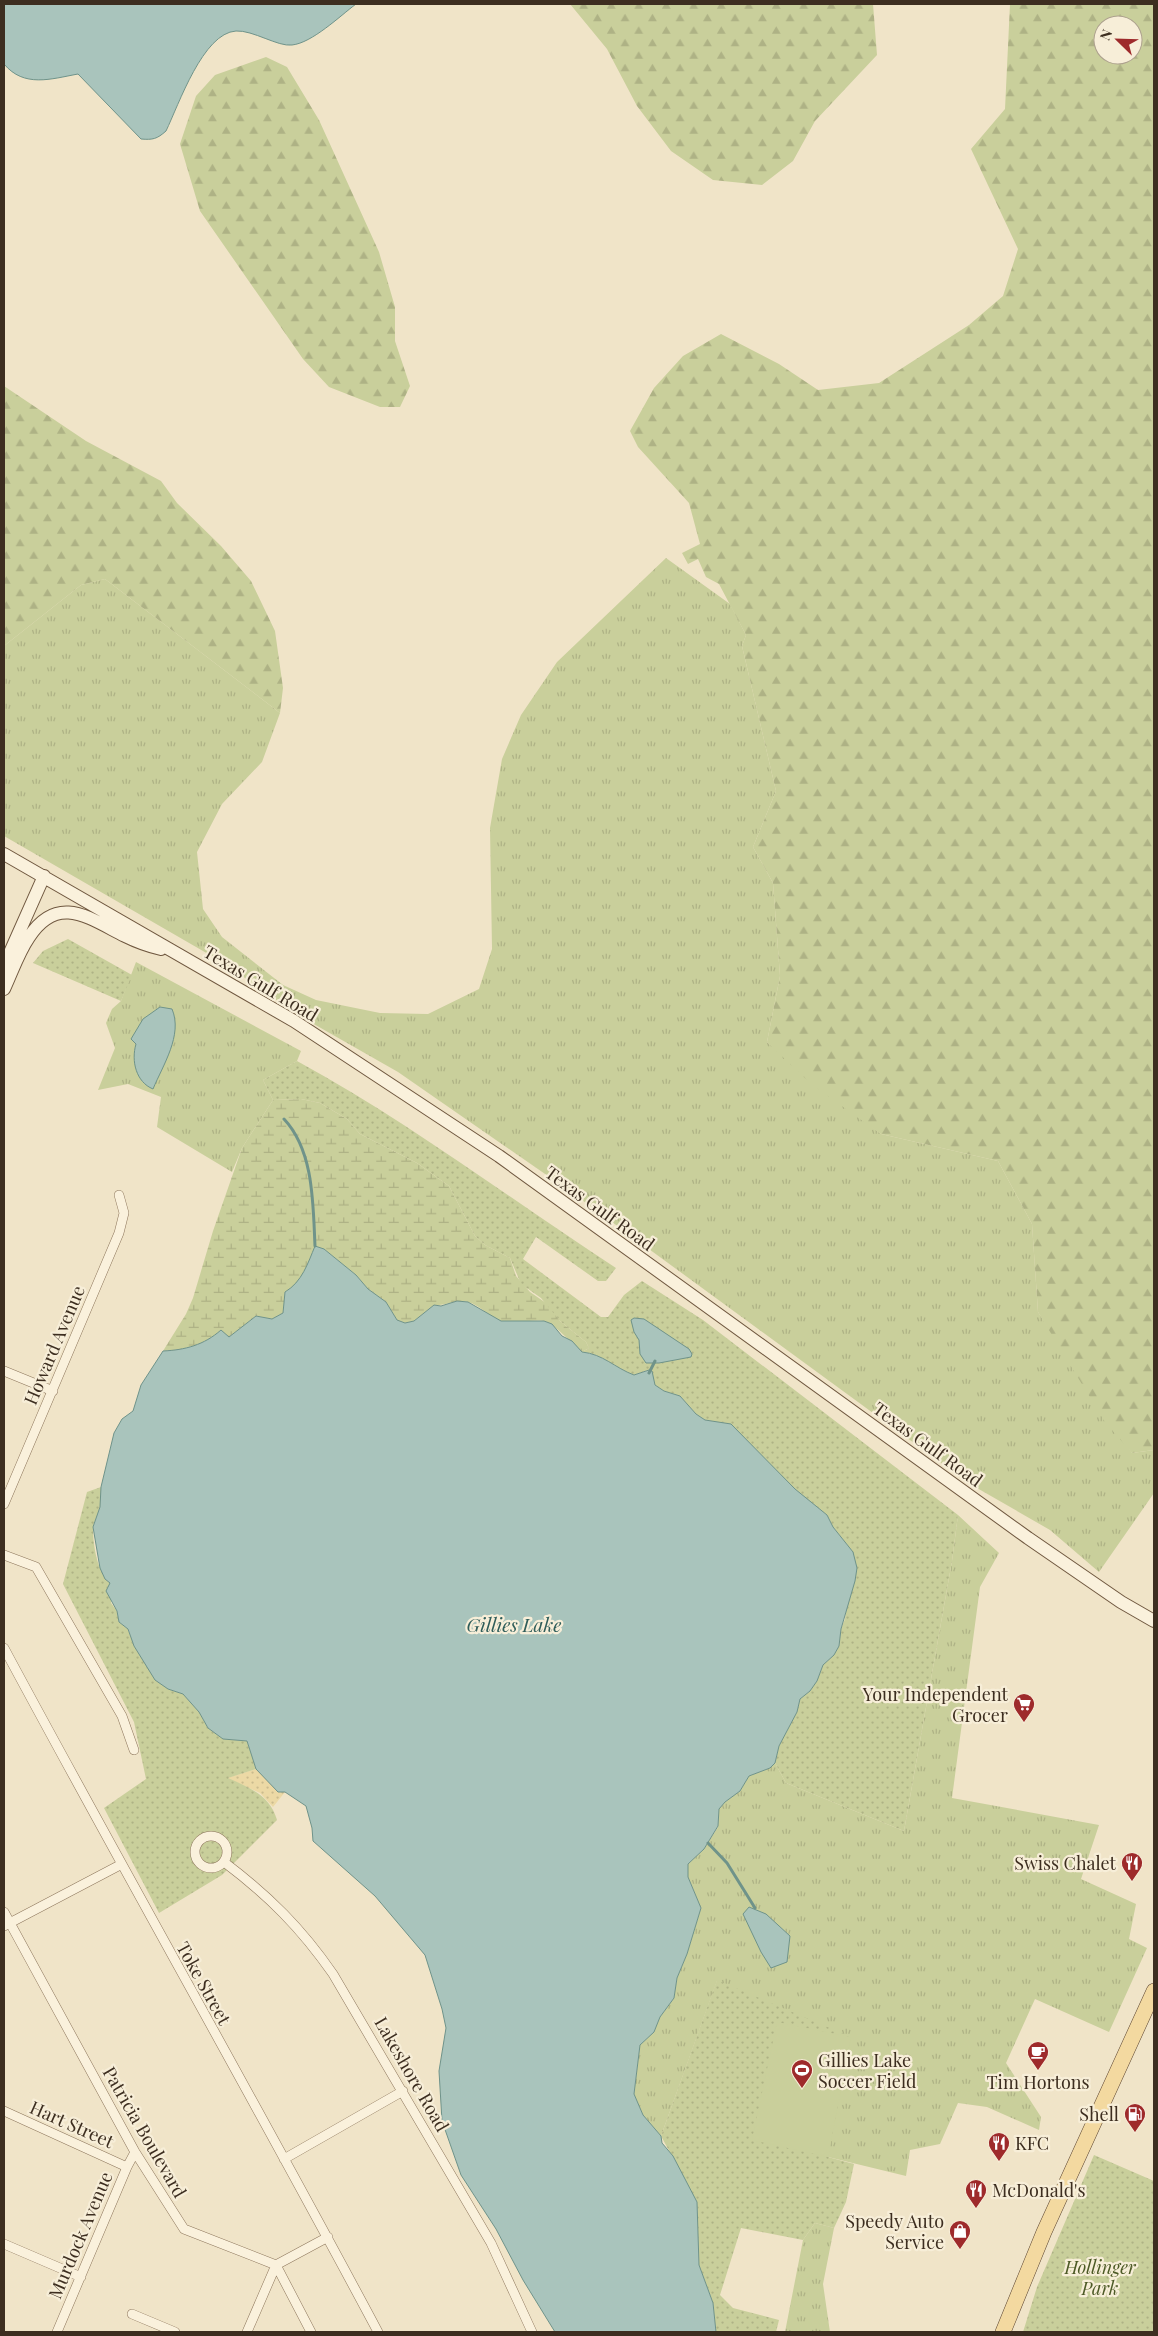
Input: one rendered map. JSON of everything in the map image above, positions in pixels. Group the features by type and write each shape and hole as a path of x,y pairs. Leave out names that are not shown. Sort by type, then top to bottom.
{"main road":[{"name":"Texas Gulf Road","path":"4,854 294,1021 499,1156 1028,1538 1121,1602 1154,1621"},
{"path":"4,966 44,876"},
{"path":"4,989 28,938 46,918 61,912 81,914 141,944 175,952"},
{"path":"1003,2332 1044,2232 1154,1990"}],"street":[{"name":"Howard Avenue","path":"4,1504 118,1233 124,1213 119,1196"},
{"path":"4,1371 53,1391"},
{"path":"4,1555 36,1568 122,1716 134,1750"},
{"name":"Toke Street","path":"4,1648 120,1865 328,2237 378,2332"},
{"name":"Lakeshore Road","path":"224,1862 261,1890 313,1945 333,1974 491,2243 532,2332"},
{"path":"7,1925 120,1865"},
{"name":"Patricia Boulevard","path":"4,1912 7,1925 136,2152 184,2229 276,2265"},
{"path":"284,2159 403,2091"},
{"name":"Hart Street","path":"4,2111 127,2167"},
{"name":"Murdock Avenue","path":"57,2332 127,2167 136,2152"},
{"path":"246,2332 276,2265 328,2237"},
{"path":"4,2244 81,2277"},
{"path":"276,2265 310,2332"},
{"path":"132,2314 175,2332"}],"green space":[{"path":"570,4 873,4 877,55 815,121 793,161 762,185 713,180 671,151 637,106 607,49"},
{"path":"1010,4 1154,4 1154,1450 1132,1453 1105,1422 1038,1312 1032,1224 998,1161 881,1134 811,1084 767,1042 780,976 773,883 753,847 776,791 742,646 746,635 719,584 706,577 698,559 688,564 682,553 700,544 689,503 638,447 630,431 654,388 683,356 721,334 779,364 818,390 879,383 969,325 1003,296 1018,249 971,149 1005,109"},
{"path":"266,57 287,67 319,120 379,252 395,307 395,341 410,386 400,407 380,407 329,387 303,359 200,211 180,144 196,96 215,75"},
{"path":"4,386 86,441 161,481 177,503 221,546 251,581 275,631 283,688 280,713 105,579 81,585 4,646"},
{"path":"666,558 730,604 746,635 742,646 776,791 753,847 773,883 780,976 767,1042 881,1134 998,1161 1032,1224 1038,1312 1132,1453 1154,1450 1154,1493 1099,1572 1050,1530 970,1484 571,1192 398,1072 298,1015 222,962 4,836 4,646 81,585 105,579 280,713 262,762 222,804 197,852 203,909 222,937 283,985 316,1000 380,1013 428,1014 479,989 492,949 490,828 502,759 521,715 557,662"},
{"path":"68,939 132,975 121,1001 33,963 43,951"},
{"path":"136,962 301,1051 297,1061 263,1080 273,1100 242,1148 232,1172 157,1127 161,1097 128,1084 98,1090 115,1048 106,1023 112,1009 121,1001"},
{"path":"297,1061 379,1109 616,1268 606,1281 598,1281 536,1237 523,1259 601,1317 608,1317 624,1295 642,1281 703,1320 958,1515 952,1561 904,1831 786,1783 775,1763 779,1746 797,1712 800,1699 810,1691 817,1681 823,1665 834,1655 839,1646 841,1629 845,1619 853,1552 833,1527 827,1515 795,1490 731,1425 705,1420 696,1414 680,1396 664,1391 655,1385 648,1370 634,1375 603,1358 582,1352 589,1348 586,1342 560,1321 541,1298 521,1284 510,1258 485,1245 475,1236 449,1186 417,1163 360,1134 347,1119 320,1103 301,1099 273,1100 263,1080"},
{"path":"301,1099 320,1103 347,1119 360,1134 417,1163 449,1186 475,1236 485,1245 510,1258 516,1276 530,1292 549,1305 560,1321 586,1342 589,1348 582,1352 558,1330 544,1321 501,1321 477,1306 464,1301 434,1305 414,1321 405,1323 397,1320 386,1302 368,1289 356,1275 324,1249 295,1286 285,1292 283,1313 272,1319 256,1316 229,1337 221,1331 208,1340 194,1346 163,1351 186,1314 193,1298 213,1231 242,1148 273,1100"},
{"path":"101,1487 101,1499 93,1528 94,1542 99,1566 102,1573 111,1583 111,1603 117,1611 119,1622 128,1629 134,1646 168,1689 183,1694 199,1712 208,1728 223,1739 247,1741 256,1769 228,1778 251,1789 264,1798 274,1811 277,1820 222,1875 159,1913 104,1808 146,1779 134,1722 63,1584 87,1492"},
{"path":"958,1515 999,1553 980,1587 952,1798 1099,1825 1081,1879 1136,1904 1129,1939 1147,1948 1109,2032 1035,1999 1006,2063 1041,2117 1039,2130 987,2107 958,2103 940,2144 910,2150 906,2176 828,2157 717,1981 661,2136 643,2115 634,2094 640,2045 654,2032 660,2017 674,1998 677,1978 687,1954 701,1908 688,1877 688,1864 704,1849 718,1827 719,1809 725,1802 740,1791 749,1776 770,1768 775,1763 786,1783 904,1831 952,1561"},
{"path":"717,1980 851,2037 828,2157 854,2164 846,2202 834,2228 815,2223 803,2240 741,2228 720,2295 733,2308 779,2320 776,2332 716,2332 713,2303 699,2265 697,2202 661,2136"},
{"name":"Gillies Lake Soccer Field","path":"777,2022 851,2037 828,2157 752,2140"},
{"name":"Hollinger Park","path":"1094,2155 1154,2181 1154,2332 1023,2332 1037,2287"},
{"path":"815,2223 834,2228 823,2284 830,2332 785,2332 803,2240"}],"sand":[{"path":"256,1769 285,1792 273,1807 260,1793 227,1778"}],"water":[{"path":"4,4 356,4 317,34 292,45 280,44 243,31 224,35 213,44 193,72 166,131 155,138 141,139 78,74 38,80 29,79 12,72 4,64"},
{"path":"160,1007 172,1009 175,1029 170,1050 153,1089 142,1081 136,1070 134,1057 136,1044 131,1039 143,1019"},
{"name":"Gillies Lake","path":"315,1246 324,1249 356,1275 368,1289 386,1302 397,1320 405,1323 414,1321 434,1305 441,1306 457,1301 468,1302 501,1321 544,1321 552,1324 562,1336 572,1341 582,1352 603,1358 634,1375 649,1370 652,1371 655,1385 664,1391 680,1396 696,1414 705,1420 731,1424 795,1489 827,1515 833,1527 853,1552 857,1568 841,1629 839,1646 834,1655 823,1665 817,1681 810,1691 800,1699 797,1712 779,1746 775,1763 770,1768 749,1776 740,1791 725,1802 719,1809 718,1826 704,1849 688,1864 688,1877 701,1908 687,1954 677,1978 674,1998 660,2017 654,2032 640,2045 634,2094 643,2115 661,2136 662,2143 673,2156 697,2202 699,2265 713,2303 716,2332 555,2332 523,2280 496,2229 461,2175 442,2121 439,2071 446,2028 425,1955 375,1896 313,1841 312,1828 306,1806 285,1792 278,1792 256,1769 247,1741 223,1739 208,1728 199,1712 183,1694 168,1689 155,1680 134,1646 128,1629 119,1622 117,1611 106,1591 110,1583 105,1579 100,1568 93,1527 100,1507 101,1487 114,1433 122,1419 133,1411 141,1385 163,1351 194,1346 221,1330 229,1337 256,1316 272,1319 283,1313 285,1292 300,1278"},
{"path":"634,1318 644,1319 689,1349 692,1354 691,1357 659,1363 646,1363 640,1354 639,1340 634,1332 631,1320"},
{"path":"749,1907 766,1914 790,1936 787,1962 771,1968 761,1952 743,1914"}],"waterway":[{"path":"284,1119 294,1132 306,1162 312,1196 315,1246"},
{"path":"649,1373 655,1361"},
{"path":"708,1843 727,1863 755,1908"}],"place":[{"name":"Your Independent Grocer","path":"1024,1723"},
{"name":"Swiss Chalet","path":"1132,1882"},
{"name":"Tim Hortons","path":"1038,2071"},
{"name":"Gillies Lake Soccer Field","path":"802,2089"},
{"name":"Shell","path":"1135,2133"},
{"name":"KFC","path":"999,2162"},
{"name":"McDonald's","path":"976,2209"},
{"name":"Speedy Auto Service","path":"960,2250"}]}
